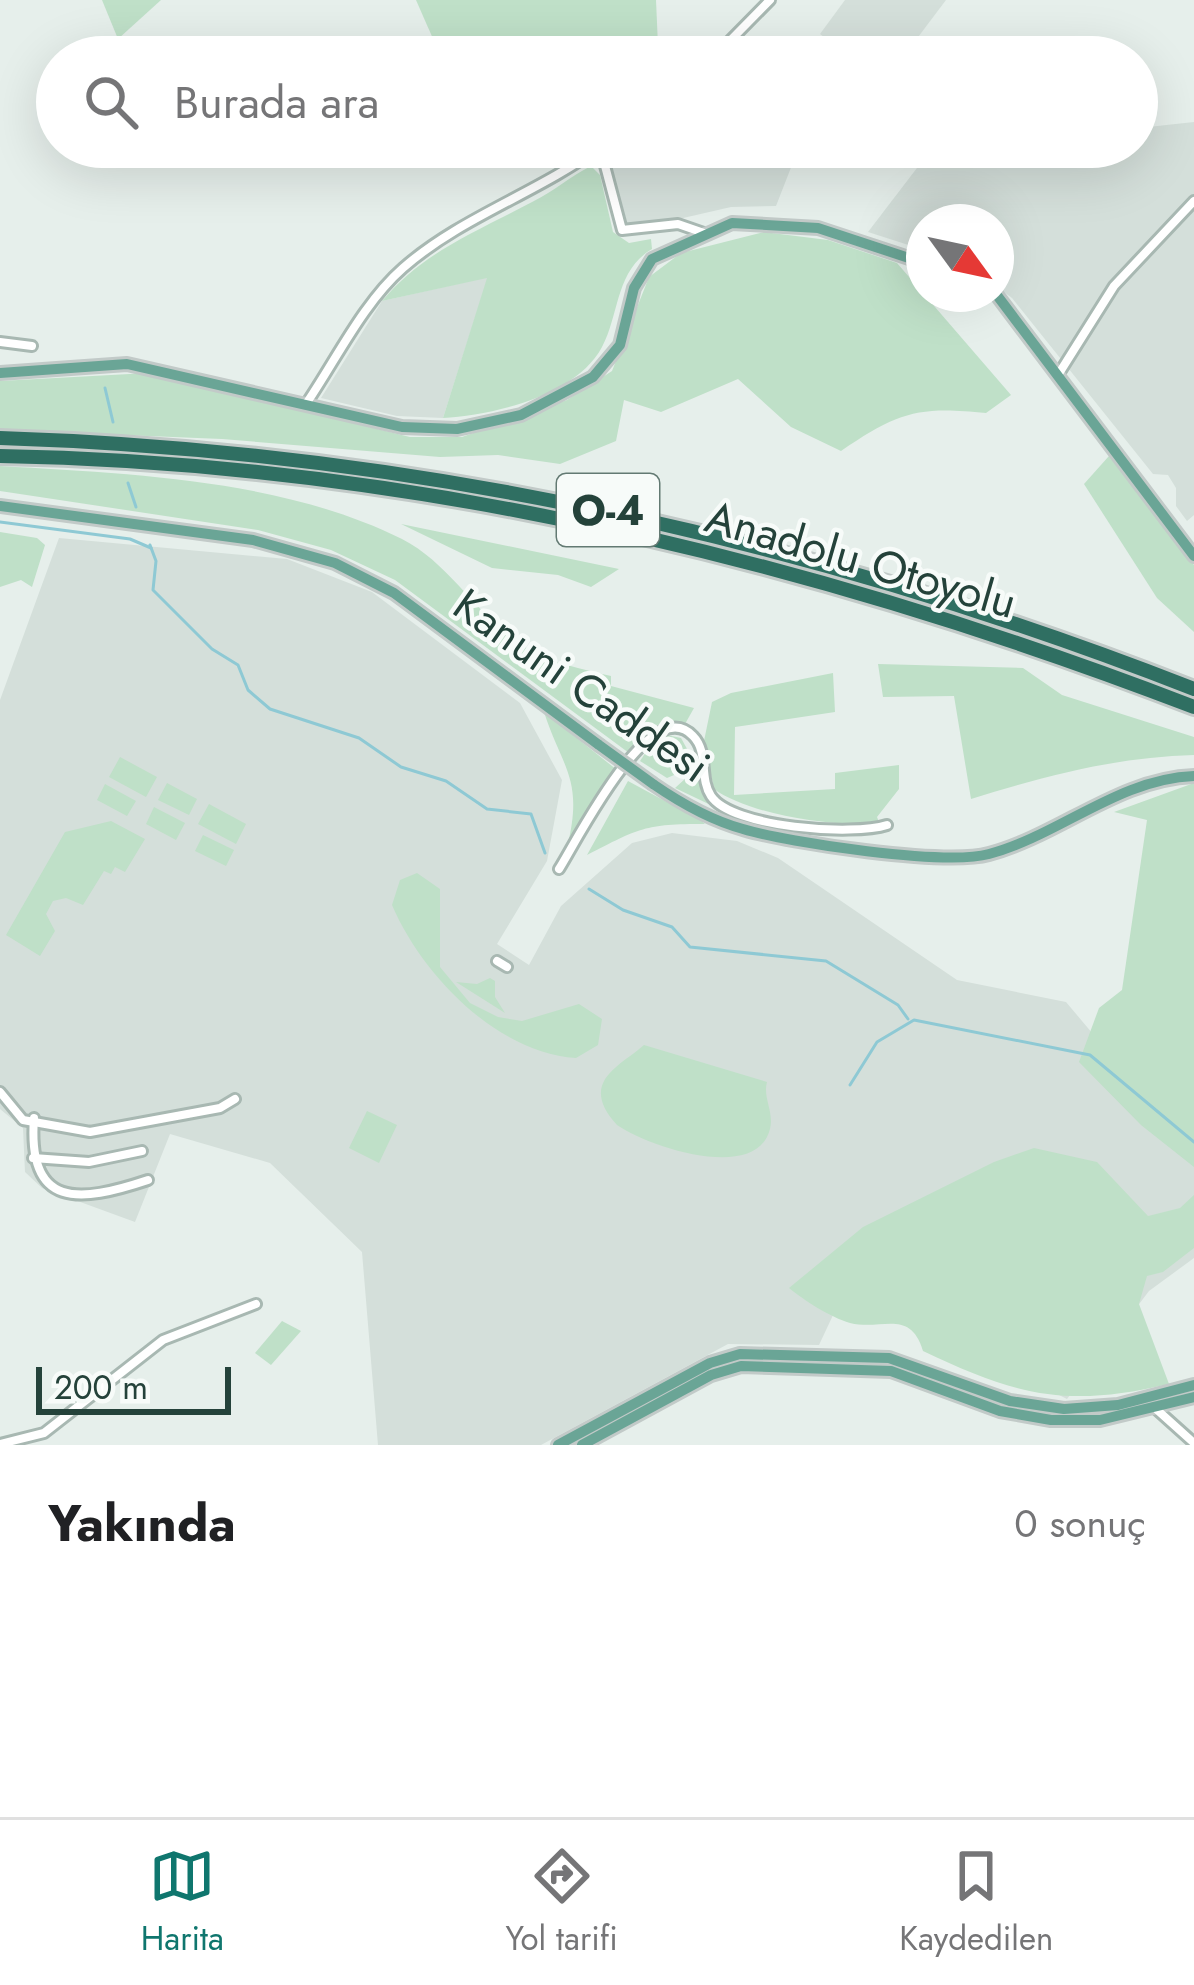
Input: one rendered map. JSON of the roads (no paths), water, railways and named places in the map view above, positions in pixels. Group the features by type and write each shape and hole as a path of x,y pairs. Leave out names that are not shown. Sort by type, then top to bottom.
{"highway":[{"name":"Anadolu Otoyolu","path":"0,438 308,461 529,494 654,520 954,601 1194,689"},
{"name":"Anadolu Otoyolu","path":"0,456 269,473 567,520 875,595 1052,653 1194,707"}],"main road":[{"path":"0,373 127,364 428,429 457,429 520,415 576,388 609,363 626,328 641,272 664,249 704,233 732,223 818,228 906,257"},
{"path":"1010,312 1194,556"},
{"name":"Kanuni Caddesi","path":"0,506 253,540 348,568 394,593 653,784 707,817 747,831 952,858 988,854 1143,785 1194,776"},
{"path":"558,1445 710,1363 740,1354 889,1358 1010,1401 1064,1409 1118,1405 1194,1385"},
{"path":"582,1445 699,1381 741,1366 891,1370 1000,1411 1051,1420 1100,1420 1194,1397"}],"street":[{"path":"736,36 770,0"},
{"path":"306,404 399,271 454,232 544,187 571,168"},
{"path":"606,168 622,230 631,234 678,224 704,233"},
{"path":"1058,375 1114,286 1194,201"},
{"path":"0,342 32,346"},
{"path":"560,869 639,747 656,729 672,726 687,730 699,744 709,791 723,807 778,823 857,833 887,825"},
{"path":"497,961 507,967"},
{"path":"0,1092 21,1119 94,1131 220,1108 235,1099"},
{"path":"34,1118 33,1158 44,1181 90,1197 148,1180"},
{"path":"33,1158 96,1161 142,1151"},
{"path":"0,1444 44,1433 164,1340 256,1304"},
{"path":"1154,1408 1194,1443"}],"waterway":[{"path":"105,388 113,422"},
{"path":"128,483 136,507"},
{"path":"0,522 130,539 151,548"},
{"path":"150,545 156,561 153,590 212,649 238,665 248,690 270,709 359,738 401,767 446,781 487,809 531,814 545,853"},
{"path":"589,889 623,910 672,927 690,947 826,961 898,1005 908,1019"},
{"path":"850,1085 877,1042 914,1020 1090,1055 1194,1142"}]}
